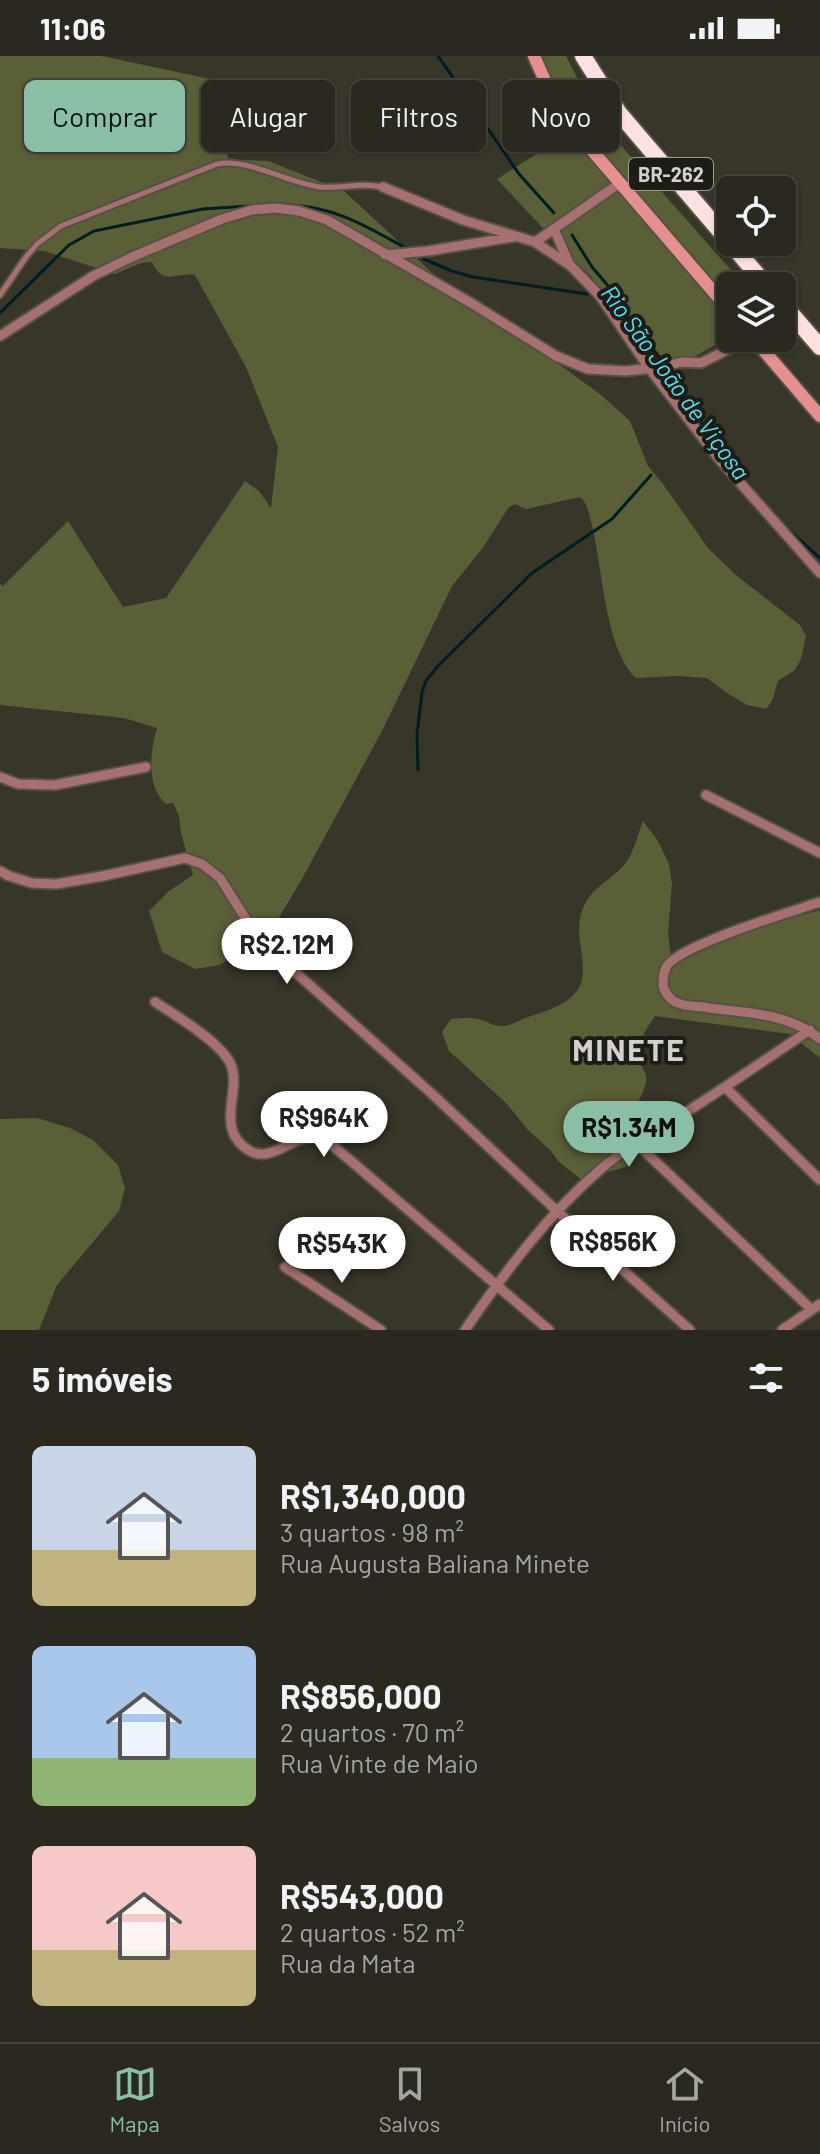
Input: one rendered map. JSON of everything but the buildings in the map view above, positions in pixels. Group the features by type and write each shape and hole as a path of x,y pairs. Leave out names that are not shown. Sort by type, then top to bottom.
{"highway":[{"name":"BR-262","path":"583,56 619,113 755,272"},
{"path":"796,319 820,347"}],"street":[{"path":"534,56 550,92 571,126 716,295"},
{"path":"535,242 620,183"},
{"path":"383,187 463,220 535,242 571,266 600,296 649,368 719,459 820,573"},
{"path":"0,336 113,266 222,219 252,210 276,208 327,220 355,234 385,255 572,364 609,371 662,367 672,363 701,363 727,352"},
{"path":"554,229 571,266"},
{"path":"385,255 517,236"},
{"path":"764,352 820,416"},
{"path":"0,777 18,784 55,785 146,767"},
{"path":"706,795 820,853"},
{"path":"0,871 32,883 56,884 185,858 202,864 220,878 251,927 285,963 690,1330"},
{"path":"820,902 719,937 677,957 667,966 663,983 665,991 677,1003 793,1021 820,1039"},
{"path":"155,1002 208,1039 231,1065 234,1080 230,1115 232,1128 246,1149 256,1154 267,1154 309,1137 318,1137 331,1144 549,1330"},
{"path":"465,1330 496,1285 557,1211 605,1166 810,1030"},
{"path":"725,1087 820,1180"},
{"path":"637,1144 816,1307 782,1330"},
{"path":"285,1267 381,1330"}],"lane":[{"path":"0,295 37,244 61,226 217,164 234,163 322,187 359,184 383,187"}],"green space":[{"path":"0,56 102,56 217,80 201,80 201,152 226,152 232,168 243,160 268,161 344,191 441,281 601,395 630,421 648,466 708,548 737,576 800,625 806,636 801,659 795,670 778,681 766,709 747,705 707,678 636,678 625,664 610,625 594,536 584,502 580,497 526,509 515,504 509,507 482,549 452,586 383,729 271,931 251,948 219,965 195,969 162,952 149,911 169,891 193,875 179,816 173,803 166,804 155,788 151,758 157,728 124,718 0,705 0,584 3,586 68,521 123,607 166,598 245,481 259,491 271,508 278,447 246,367 195,275 166,276 156,270 152,262 141,263 115,274 44,251 0,248"},
{"path":"535,56 566,56 578,80 546,80"},
{"path":"620,144 733,272 716,272 716,344 667,373 654,371 594,294 592,277 497,179 540,152 620,152"},
{"path":"643,821 658,841 669,864 672,884 668,933 672,965 767,922 820,910 820,1058 790,1034 655,1016 638,1047 639,1061 646,1079 633,1114 640,1135 637,1147 626,1167 581,1179 559,1162 507,1104 449,1051 442,1032 451,1019 474,1018 497,1026 509,1025 558,1006 573,995 582,979 579,928 582,911 590,895 627,861"},
{"path":"37,1118 70,1128 93,1140 118,1165 125,1188 119,1211 57,1285 39,1330 0,1330 0,1119"}],"waterway":[{"name":"Rio São João de Viçosa","path":"438,56 519,174 554,213"},
{"path":"0,313 69,245 94,231 203,209 262,205"},
{"path":"290,205 336,214 404,247"},
{"name":"Rio São João de Viçosa","path":"572,235 592,267 615,294 627,316 664,363"},
{"path":"424,259 473,277 587,294"},
{"name":"Rio São João de Viçosa","path":"668,369 707,432 753,490"},
{"path":"418,770 417,735 422,692 437,667 532,573 612,519 651,475"},
{"name":"Rio São João de Viçosa","path":"781,523 820,558"}],"district":[{"name":"MINETE","path":"629,1049"}]}
